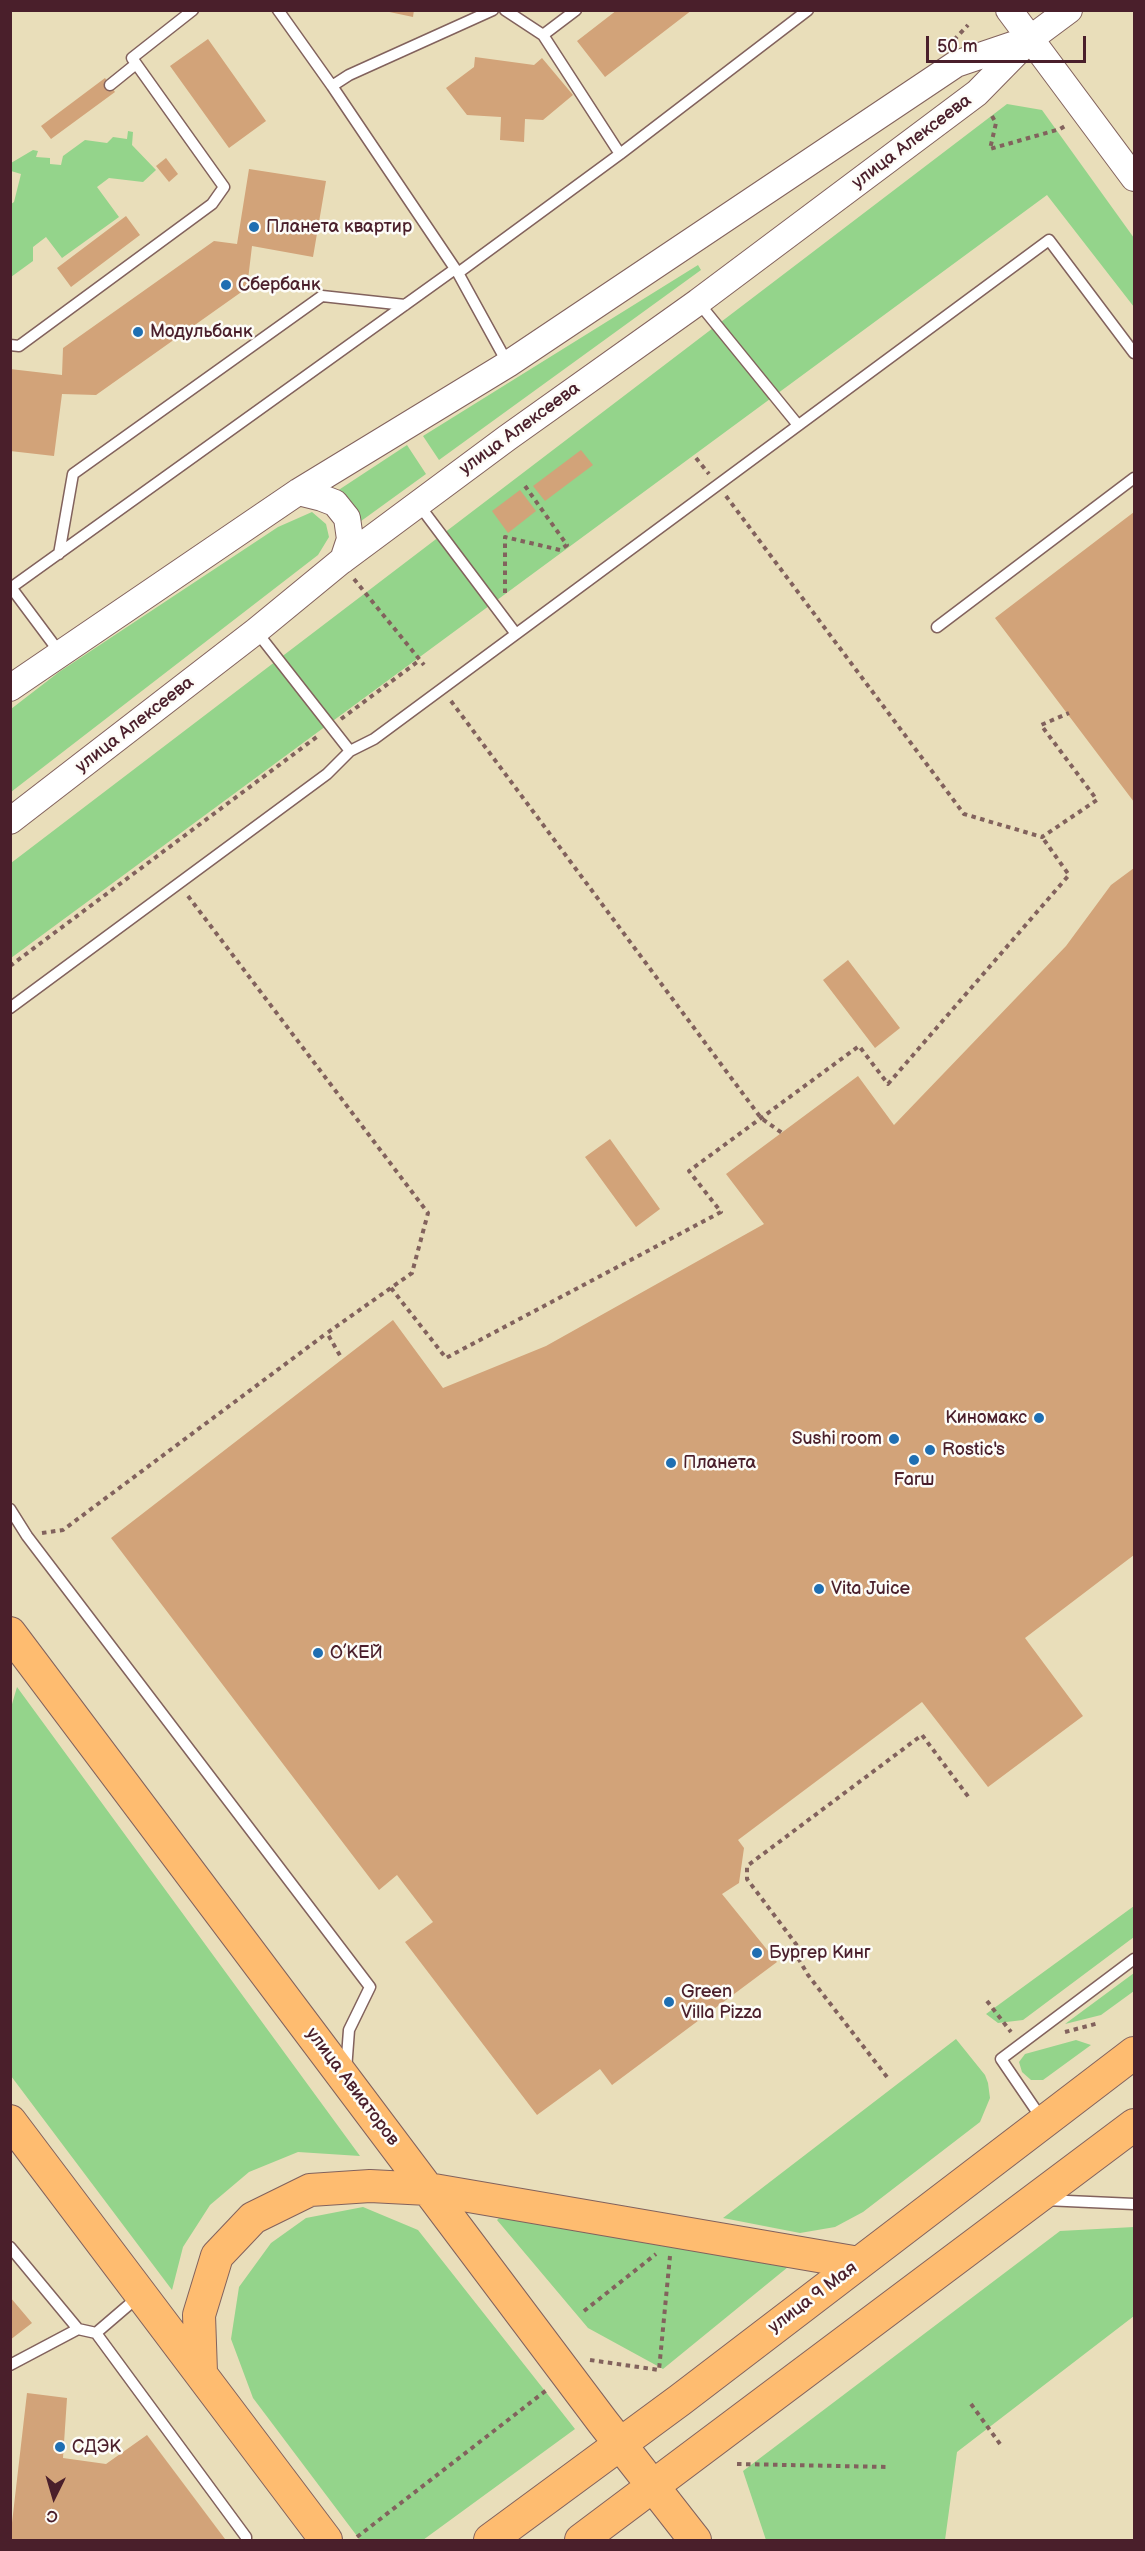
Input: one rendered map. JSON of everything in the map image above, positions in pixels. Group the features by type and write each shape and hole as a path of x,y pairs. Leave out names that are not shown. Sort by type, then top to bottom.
{"main road":[{"name":"улица Авиаторов","path":"10,1633 694,2541"},
{"name":"улица 9 Мая","path":"490,2541 1134,2053"},
{"path":"10,2121 326,2541"},
{"path":"580,2541 1134,2125"},
{"path":"201,2372 199,2315 217,2256 253,2218 310,2190 370,2186 428,2189 859,2263"}],"street":[{"path":"1008,10 1134,178"},
{"name":"улица Алексеева","path":"10,821 256,631 341,561 698,302 977,93 1030,39 1069,10"},
{"name":"улица Алексеева","path":"10,688 298,492 508,364 956,64 1030,39"},
{"path":"298,492 335,503 347,518 350,539 341,561"}],"lane":[{"path":"10,345 19,346 212,204 224,187 132,58 193,10"},
{"path":"278,10 456,271 508,364"},
{"path":"332,86 349,75 493,10"},
{"path":"505,10 543,35 620,154"},
{"path":"543,35 576,10"},
{"path":"60,653 11,587 620,154 808,10"},
{"path":"110,84 136,64"},
{"path":"10,1008 327,774 350,751 374,739 1049,240 1134,353"},
{"path":"60,554 73,474 322,296 405,305"},
{"path":"698,302 798,425"},
{"path":"937,627 1134,478"},
{"path":"418,504 516,634"},
{"path":"256,631 350,751"},
{"path":"10,1509 27,1536 370,1987 349,2030 346,2079"},
{"path":"1043,2121 1001,2059 1134,1959"},
{"path":"1036,2199 1134,2205"},
{"path":"10,2247 78,2329 96,2333 246,2536 246,2541"},
{"path":"96,2333 142,2294"},
{"path":"10,2365 78,2329"}],"path":[{"path":"957,36 968,25"},
{"path":"992,116 996,123 990,149 1065,126"},
{"path":"391,1288 446,1358 721,1212 689,1171 859,1046 888,1084 1069,875 1042,837 964,814 696,458"},
{"path":"525,486 567,545 561,550 505,537 504,592 529,624"},
{"path":"341,561 423,665"},
{"path":"10,966 420,660"},
{"path":"447,695 761,1118 782,1133"},
{"path":"1042,837 1097,800 1041,725 1069,713"},
{"path":"27,1536 63,1530 327,1333 412,1273 428,1213 179,883"},
{"path":"327,1333 342,1359"},
{"path":"747,1866 922,1735 970,1799"},
{"path":"742,1861 747,1866 747,1879 799,1948 798,1958 808,1975 887,2077"},
{"path":"584,2312 662,2250"},
{"path":"586,2360 659,2370 670,2254"},
{"path":"357,2537 549,2389"},
{"path":"971,2404 1000,2444"},
{"path":"737,2464 889,2467"}],"green space":[{"path":"1007,104 1042,110 1134,238 1134,307 1047,195 11,958 11,863"},
{"path":"128,131 133,132 132,145 156,170 143,182 109,178 97,187 119,217 62,258 46,237 33,247 33,261 11,277 11,204 14,202 21,174 11,171 11,163 33,150 38,151 36,157 50,158 50,164 61,165 63,156 85,140 107,143 113,137 127,139"},
{"path":"698,265 701,270 439,460 423,436"},
{"path":"407,445 426,474 357,524 334,493"},
{"path":"312,512 326,524 329,537 318,555 11,792 11,709 59,672 278,527"},
{"path":"17,1687 360,2156 298,2152 249,2172 210,2205 183,2247 172,2290 11,2076 10,1711"},
{"path":"1134,1906 1134,1937 1023,2020 998,2023 986,2014"},
{"path":"1134,1973 1134,1991 1101,2015 1065,2024"},
{"path":"956,2039 985,2075 988,2083 990,2098 980,2122 863,2212 835,2227 800,2233 723,2218"},
{"path":"1076,2040 1091,2045 1043,2080 1031,2080 1022,2072 1019,2062 1025,2054"},
{"path":"363,2207 418,2230 575,2429 423,2540 360,2540 253,2398 231,2339 239,2287 271,2243 306,2218"},
{"path":"503,2214 788,2267 663,2369 588,2328 497,2220"},
{"path":"1134,2227 1134,2316 957,2452 945,2540 766,2540 743,2471 1060,2231"}],"building":[{"path":"380,10 414,10 413,17"},
{"path":"617,10 692,10 605,77 577,41"},
{"path":"208,39 266,121 229,148 170,66"},
{"path":"475,57 534,65 542,58 573,95 543,120 525,119 524,142 500,140 501,117 467,115 446,88 474,67"},
{"path":"105,78 115,92 51,139 41,126"},
{"path":"166,158 178,174 169,182 156,166"},
{"path":"249,169 326,181 313,257 252,246 247,288 96,395 62,394 54,456 10,451 10,369 62,375 63,348 214,241 237,244"},
{"path":"126,216 140,235 71,287 57,268"},
{"path":"581,450 593,465 545,501 533,486"},
{"path":"520,490 536,511 508,533 492,511"},
{"path":"1134,512 1134,802 995,618"},
{"name":"Планета","path":"1134,868 1134,1555 1025,1638 1083,1716 988,1787 922,1702 738,1840 744,1848 739,1883 722,1894 777,1962 612,2085 600,2069 537,2115 405,1942 433,1922 397,1875 379,1890 111,1538 393,1320 443,1388 546,1346 764,1224 726,1174 858,1076 894,1125 1066,946 1111,885"},
{"path":"848,960 900,1028 875,1048 823,980"},
{"path":"610,1139 660,1209 636,1227 585,1157"},
{"path":"10,2297 32,2323 10,2340"},
{"path":"27,2393 67,2398 63,2458 106,2464 147,2435 225,2539 10,2540"}],"place":[{"name":"Планета квартир","path":"254,227"},
{"name":"Сбербанк","path":"226,285"},
{"name":"Модульбанк","path":"138,332"},
{"name":"Киномакс","path":"1039,1418"},
{"name":"Sushi room","path":"894,1439"},
{"name":"Rostic's","path":"930,1450"},
{"name":"Farш","path":"914,1460"},
{"name":"Планета","path":"671,1463"},
{"name":"Vita Juice","path":"819,1589"},
{"name":"О’КЕЙ","path":"318,1653"},
{"name":"Бургер Кинг","path":"757,1953"},
{"name":"Green Villa Pizza","path":"669,2002"},
{"name":"СДЭК","path":"60,2447"}]}
